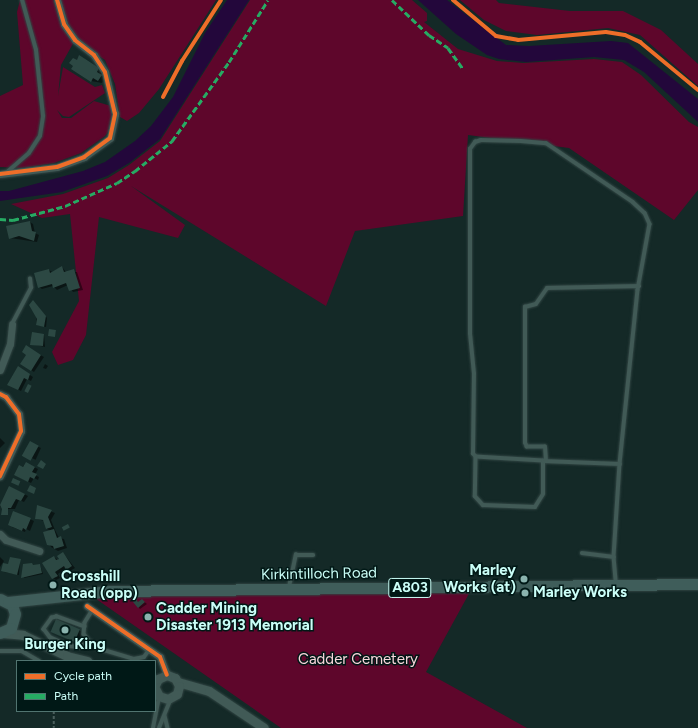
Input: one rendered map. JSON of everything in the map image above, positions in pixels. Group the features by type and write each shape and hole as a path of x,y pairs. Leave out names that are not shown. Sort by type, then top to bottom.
{"main road":[{"name":"Kirkintilloch Road","path":"4,600 38,600 91,591 288,590 698,584"},
{"name":"A803","path":"1,633 15,619 4,600"},
{"name":"Kirkintilloch Road","path":"15,619 38,600"},
{"path":"15,619 23,635"},
{"path":"1,633 23,635 67,656 83,660"},
{"path":"158,684 178,682 199,690 210,691 264,728"},
{"path":"174,696 178,682"},
{"path":"158,684 174,696"},
{"path":"174,696 199,690"}],"street":[{"path":"3,174 22,174 57,168 84,158 110,138 115,114 105,72 94,55 75,40 64,24 58,0"},
{"path":"0,370 10,344 12,324"},
{"path":"0,394 6,397 19,414 21,431 0,476"},
{"path":"0,534 6,540 39,551"},
{"path":"90,608 160,657 158,684"}],"lane":[{"path":"3,174 29,153 40,136 43,116 36,50 22,0"},
{"path":"616,586 614,557 620,464 639,286 650,224 645,213 633,202 546,143 481,140 475,142 470,149 469,235 470,334 474,374 473,454 476,457 475,496 478,502 491,506 535,507 543,494 545,447 527,447 525,443 525,307 536,304 547,288 639,286"},
{"path":"12,324 31,288 30,279"},
{"path":"476,457 620,464"},
{"path":"582,553 614,557"},
{"path":"288,590 296,556 313,555"},
{"path":"90,608 84,627 84,634 94,647 112,654 134,659 144,657 150,649"},
{"path":"84,627 57,617 52,618 44,629 50,638 69,646 78,647 91,642"},
{"path":"0,651 22,651 37,660"},
{"path":"156,702 158,684"},
{"path":"159,728 174,696"},
{"path":"153,728 155,712"},
{"path":"165,714 168,728"}],"path":[{"path":"54,712 54,728"}],"green space":[{"path":"20,0 216,0 159,89 139,113 127,121 120,117 115,84 105,60 75,40 61,65 58,96 63,67 95,87 102,85 105,93 69,117 63,116 57,110 62,118 71,118 94,101 111,106 113,125 105,136 81,153 54,163 22,168 0,167 0,96 23,85 17,12"},
{"path":"250,0 412,0 427,13 427,21 424,22 458,49 497,61 523,63 594,59 622,62 641,75 689,122 698,127 698,190 674,220 569,148 468,135 463,216 355,231 326,306 131,186 185,225 178,238 99,217 86,335 73,360 58,365 52,352 79,301 70,214 42,218 11,204 63,194 108,178 129,165 160,141"},
{"path":"460,0 496,0 499,3 570,11 623,11 661,30 698,64 698,86 640,35 608,28 537,35 506,31 484,20"},
{"name":"Cadder Cemetery","path":"471,590 426,672 527,728 281,728 89,594"}],"shaded area":[{"path":"227,0 249,0 160,139 129,163 107,176 62,192 0,201 0,191 9,191 83,171 105,162 135,141 151,126 173,97 205,33"},
{"path":"418,0 447,0 506,45 529,46 611,41 628,43 698,99 698,122 644,72 624,60 594,57 526,62 499,59 487,55 456,34"}],"building":[{"path":"79,55 99,68 97,72 102,75 98,81 93,78 91,82 71,69 73,66 69,63 73,58 77,60"},
{"path":"30,221 32,231 36,232 34,241 19,236 9,239 6,226"},
{"path":"62,266 64,272 74,269 80,288 69,291 66,283 53,288 52,284 38,288 34,273 49,269 50,273"},
{"path":"33,300 46,316 44,327 36,325 37,319 29,305"},
{"path":"49,329 56,330 55,337 48,336"},
{"path":"32,332 44,334 43,346 30,345"},
{"path":"26,345 41,355 31,371 20,364 26,355 22,352"},
{"path":"18,366 30,374 28,380 24,378 18,390 7,385"},
{"path":"28,384 32,386 28,393 24,391"},
{"path":"30,441 39,446 31,461 22,456"},
{"path":"41,460 46,464 43,469 37,466"},
{"path":"26,462 35,467 32,472 37,474 34,479 30,477 28,482 14,475 19,465 23,467"},
{"path":"13,478 20,481 18,486 11,483"},
{"path":"30,485 36,488 34,494 27,491"},
{"path":"9,486 25,494 21,501 16,499 11,508 8,508 8,515 1,515 2,509 0,505"},
{"path":"37,505 52,510 48,517 52,527 46,529 43,520 35,519"},
{"path":"13,511 31,518 26,530 23,528 22,531 8,525"},
{"path":"68,524 70,528 64,531 62,527"},
{"path":"54,529 57,538 61,536 64,546 54,549 53,546 47,545 43,532"},
{"path":"63,552 72,566 66,570 64,566 55,572 58,576 52,579 42,563 54,556 56,560 59,559 57,556"},
{"path":"10,557 21,559 17,575 1,571 3,563 8,564"},
{"path":"32,563 33,565 40,564 42,573 21,578 23,564"},
{"path":"136,599 138,602 142,599 145,602 138,608 133,602"},
{"name":"Burger King","path":"56,619 80,629 74,642 51,632"}],"marked path":[{"path":"0,219 13,220 65,206 117,183 135,171 172,141 229,62 268,0"},
{"path":"392,0 429,35 448,48 463,69"}],"cycle path":[{"path":"0,174 57,167 84,157 110,138 115,114 105,72 94,55 75,40 64,24 57,0"},
{"path":"163,97 182,61 221,0"},
{"path":"453,0 496,36 518,40 606,32 625,35 640,42 698,90"},
{"path":"0,394 6,397 19,414 21,431 0,476"},
{"path":"87,606 160,657 167,675"}],"place":[{"name":"Marley Works (at)","path":"524,579"},
{"name":"Crosshill Road (opp)","path":"53,585"},
{"name":"Marley Works","path":"525,593"},
{"name":"Cadder Mining Disaster 1913 Memorial","path":"148,617"},
{"name":"Burger King","path":"65,630"}]}
